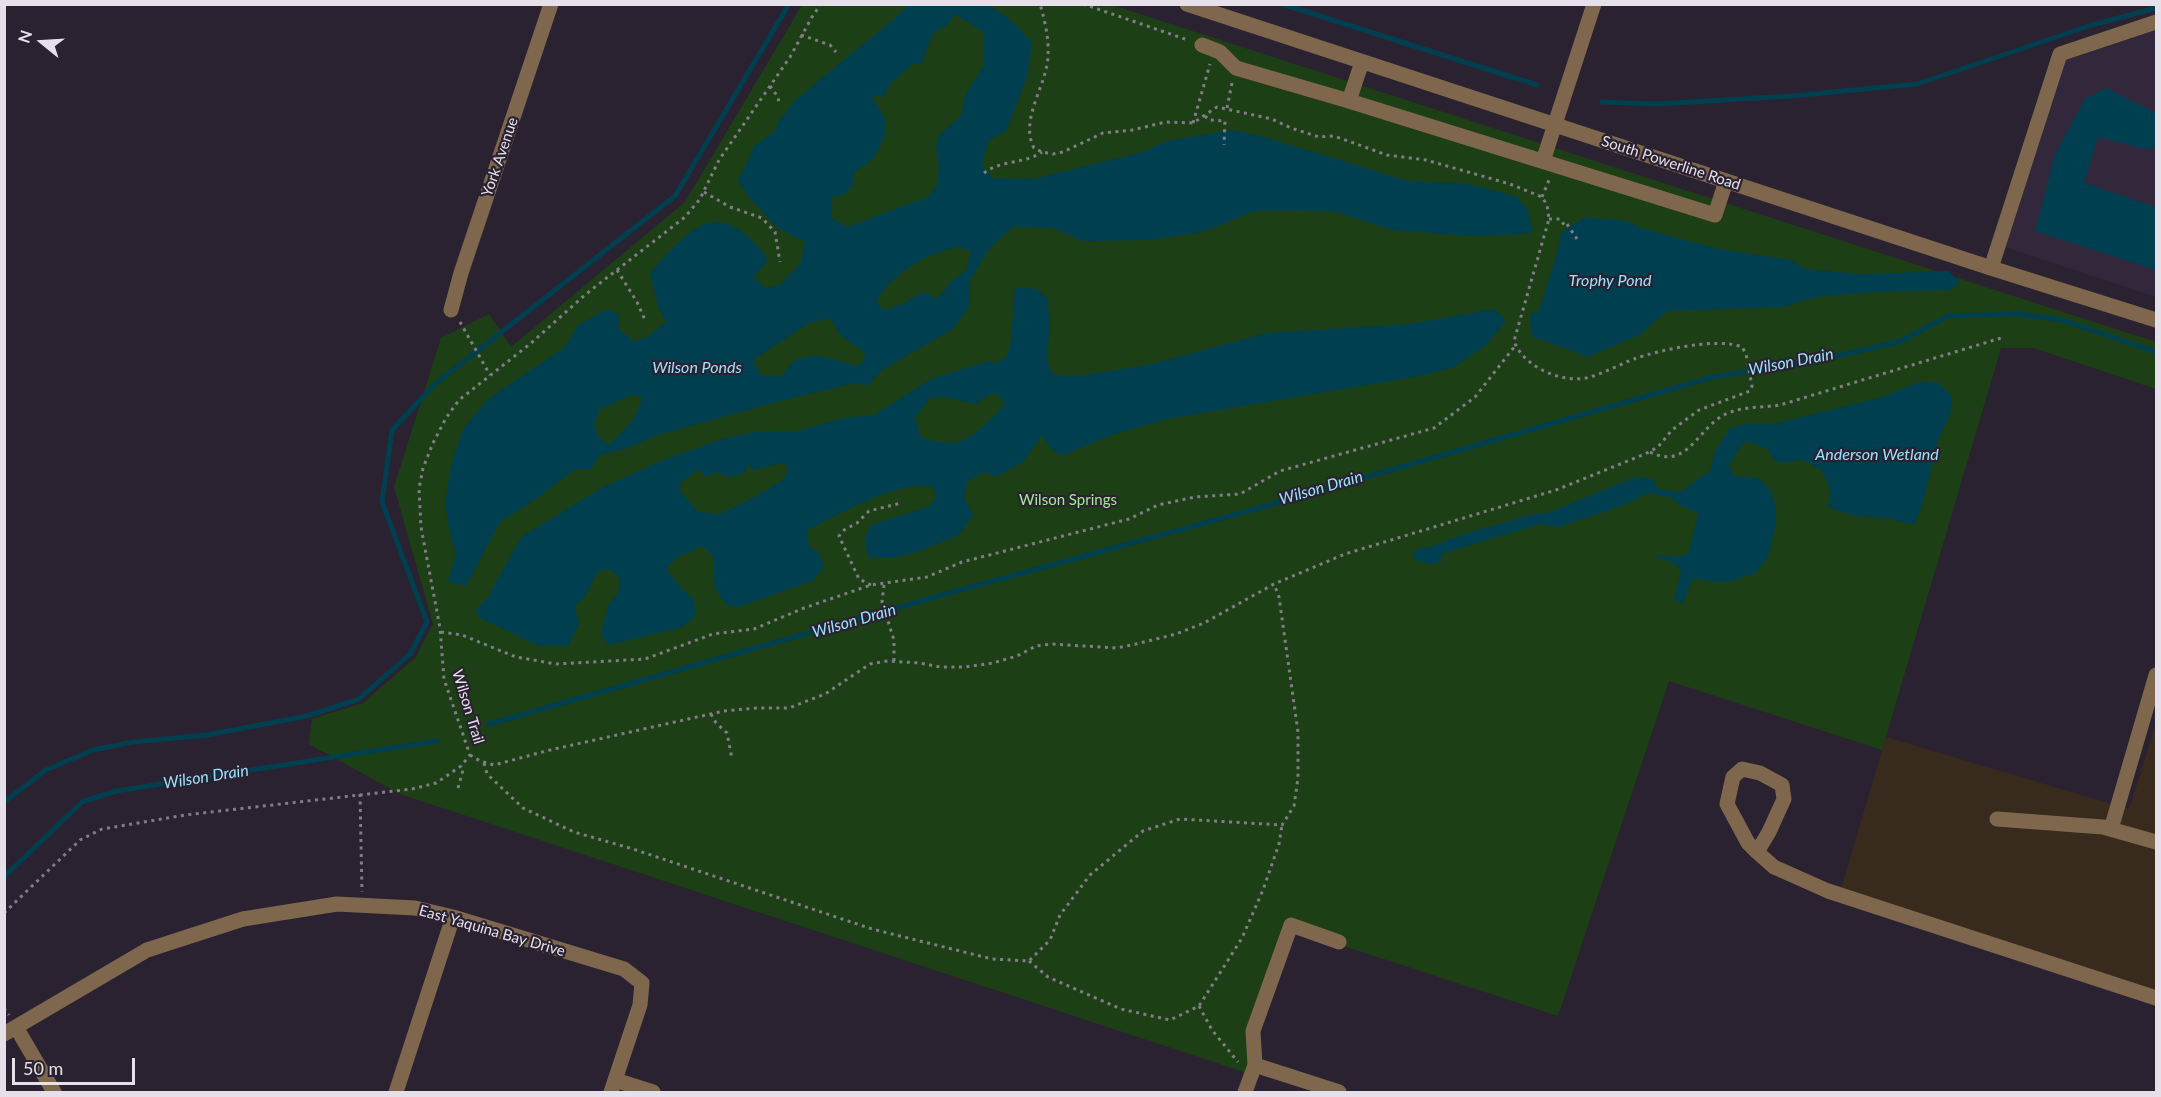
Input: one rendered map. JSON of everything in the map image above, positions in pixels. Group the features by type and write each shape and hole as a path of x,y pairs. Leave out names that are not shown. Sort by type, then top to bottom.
{"street":[{"name":"York Avenue","path":"452,310 460,273 551,4"},
{"name":"South Powerline Road","path":"1187,4 1991,268 2157,320"},
{"path":"1548,164 1554,124 1594,4"},
{"path":"1991,268 2060,54 2157,22"},
{"path":"1202,45 1220,52 1236,68 1715,215 1726,181"},
{"path":"1349,101 1362,62"},
{"path":"2111,829 2157,675"},
{"path":"1757,852 1784,799 1782,785 1760,773 1742,769 1733,777 1727,804 1748,843 1757,852 1774,867 1828,891 2157,998"},
{"path":"1997,819 2103,827 2157,842"},
{"name":"East Yaquina Bay Drive","path":"10,1030 147,950 243,919 337,904 415,908 453,917 624,969 642,982 640,1005 613,1086"},
{"path":"396,1092 453,917"},
{"path":"1245,1092 1252,1071 1253,1030 1292,925 1339,942"},
{"path":"10,1030 54,1092"},
{"path":"1252,1071 1339,1092"},
{"path":"613,1086 654,1092"}],"path":[{"name":"Wilson Trail","path":"4,913 80,840 102,829 185,815 412,789 436,783 461,766 470,755 444,679 441,632 421,527 419,489 423,468 446,418 459,400 530,344 586,294 685,217 704,192 719,160 790,57 821,4"},
{"path":"470,755 494,765 561,747 711,714 756,708 789,708 825,694 870,664 921,663 940,667 965,668 1017,656 1036,646 1051,644 1117,648 1176,634 1204,623 1274,584 1345,554 1556,489 1650,451 1658,447 1671,430 1699,411 1750,391 1752,386 1746,354 1742,347 1735,344 1685,347 1632,360 1606,372 1585,378 1570,379 1528,362 1517,351 1514,341 1515,330 1549,219 1547,205 1542,197 1510,183 1454,167 1387,154 1334,136 1319,137 1272,119 1217,107 1193,123 1166,122 1132,130 1103,133 1063,152 1042,152 1034,148 1029,131 1046,74 1048,56 1040,4"},
{"path":"1083,4 1202,45 1211,60 1193,123"},
{"path":"801,35 830,45 836,52"},
{"path":"1227,108 1236,68"},
{"path":"770,86 778,97 779,103"},
{"path":"1204,116 1209,120 1225,121 1224,145"},
{"path":"984,173 990,168 1034,158 1042,152"},
{"path":"1542,197 1548,164"},
{"path":"704,192 730,207 762,218 776,232 780,262"},
{"path":"1549,219 1560,219 1565,226 1567,224 1577,239"},
{"path":"617,270 638,302 645,320"},
{"path":"466,330 490,375"},
{"path":"1650,451 1658,456 1671,458 1686,452 1703,432 1723,416 1750,407 1780,405 2001,338"},
{"path":"441,632 462,635 516,657 556,664 645,659 713,634 754,629 804,608 871,585 884,585 927,577 962,562 1129,519 1158,505 1195,497 1240,494 1280,471 1434,428 1475,397 1515,346"},
{"path":"871,585 860,579 838,536 869,511 902,503"},
{"path":"484,762 487,774 523,808 574,832 633,849 872,929 992,959 1029,961 1048,977 1121,1009 1170,1020 1199,1006 1242,938 1275,853 1282,825 1294,806 1298,778 1298,732 1279,597 1274,584"},
{"path":"884,585 882,604 894,640 894,662"},
{"path":"711,714 716,723 728,734 732,759"},
{"path":"458,788 463,770 461,766"},
{"path":"360,794 362,905"},
{"path":"1029,961 1050,940 1060,915 1090,875 1143,831 1180,819 1282,825"},
{"path":"1199,1006 1212,1030 1252,1071"}],"shaded area":[{"path":"2156,27 2156,297 2005,247 2069,50"},
{"path":"2156,724 2156,995 1840,892 1886,737 2129,809"}],"green space":[{"name":"Wilson Springs","path":"802,5 1112,5 2156,342 2156,389 2034,348 2001,348 1882,750 1669,681 1558,1016 1292,929 1247,1073 400,794 309,744 312,719 363,703 415,658 433,624 394,487 441,338 489,314 511,347 685,202"}],"water":[{"name":"Wilson Ponds","path":"909,5 989,5 1013,22 1032,42 1027,77 1006,131 988,141 982,165 992,178 1033,179 1143,152 1166,141 1232,130 1264,137 1408,181 1468,184 1515,196 1527,208 1533,232 1469,236 1392,230 1336,212 1300,210 1255,211 1203,232 1150,240 1083,241 1052,228 1013,227 990,248 969,282 969,307 953,329 882,370 867,386 855,383 784,400 655,436 628,448 600,455 591,469 576,469 500,522 466,586 448,582 456,553 445,503 451,465 463,429 488,399 565,347 578,325 607,309 619,315 618,328 633,341 647,337 666,322 659,309 650,274 677,244 701,225 718,222 743,232 768,260 754,277 765,288 780,285 801,262 805,242 779,229 750,199 738,181 755,145 774,132 794,101","holes":["954,14 984,32 984,65 965,95 961,116 939,135 936,148 939,168 937,184 930,196 847,227 832,218 831,198 847,193 853,184 854,173 874,158 885,136 886,120 871,95 883,97 890,84 913,64 921,64 934,32 948,25","960,247 971,252 966,271 952,280 937,299 924,292 902,304 884,310 876,303 890,283 900,274 924,259","830,318 840,335 864,352 865,359 857,366 810,356 795,361 782,376 761,376 753,360 809,323","632,395 642,397 630,423 609,444 599,439 594,424 600,409"]},
{"path":"2106,88 2156,113 2156,148 2144,149 2098,137 2084,183 2156,207 2156,270 2035,231 2055,154 2085,99"},
{"name":"Trophy Pond","path":"1585,217 1627,221 1641,228 1719,249 1791,260 1805,269 1860,274 1949,271 1960,283 1950,290 1816,297 1783,307 1667,311 1641,334 1588,357 1531,336 1530,314 1539,311 1558,250 1561,232"},
{"path":"1015,287 1037,289 1047,298 1050,319 1047,361 1052,373 1060,376 1079,376 1152,364 1266,333 1409,324 1494,309 1506,320 1486,345 1454,367 1420,376 1167,419 1112,435 1061,456 1049,447 1042,435 1024,461 996,477 985,472 967,481 964,497 973,515 959,535 917,552 894,558 870,558 865,541 871,525 930,506 936,496 933,487 920,485 888,493 807,530 809,546 818,552 824,566 814,580 739,607 726,605 718,594 714,581 714,560 708,550 702,546 674,559 667,570 682,589 694,599 696,616 680,628 608,645 601,633 609,604 618,593 620,579 610,569 598,572 584,598 575,606 579,625 568,646 539,646 480,618 475,610 488,597 521,537 603,487 668,458 722,439 759,431 798,431 843,418 874,415 931,379 988,361 996,363 1007,357 1011,340","holes":["997,394 1005,403 984,426 964,440 944,442 921,437 915,418 930,398 945,397 976,404 989,395","782,463 789,468 783,480 720,514 698,512 680,491 681,482 696,471 701,471 704,476 712,475 716,471 731,477 747,471 748,464 753,470"]},
{"name":"Anderson Wetland","path":"1918,382 1937,382 1951,395 1951,403 1949,416 1937,444 1922,505 1914,525 1886,518 1855,516 1828,507 1830,488 1821,470 1803,460 1782,463 1774,460 1768,450 1753,443 1744,442 1729,464 1733,476 1758,478 1770,490 1775,504 1776,523 1768,557 1754,574 1732,581 1717,582 1693,578 1683,603 1674,600 1681,570 1675,564 1653,555 1679,557 1689,552 1698,513 1679,505 1673,498 1648,493 1624,505 1559,527 1540,524 1441,554 1441,561 1430,565 1416,560 1412,553 1419,548 1433,546 1461,535 1537,513 1547,513 1636,477 1653,479 1658,489 1680,492 1711,470 1714,453 1729,429 1743,424 1773,424 1886,396"}],"waterway":[{"path":"4,802 46,770 93,750 133,742 207,735 307,716 359,699 410,654 427,622 382,502 392,430 435,384 675,196 789,4"},
{"path":"1282,4 1537,85"},
{"path":"1602,102 1657,104 1791,96 1917,84 2092,25 2156,8"},
{"name":"Wilson Drain","path":"489,724 938,596 1252,510 1713,377 1831,357 1899,342 1948,316 2019,314 2062,320 2156,352"},
{"name":"Wilson Drain","path":"4,877 82,802 116,791 437,741"}]}
